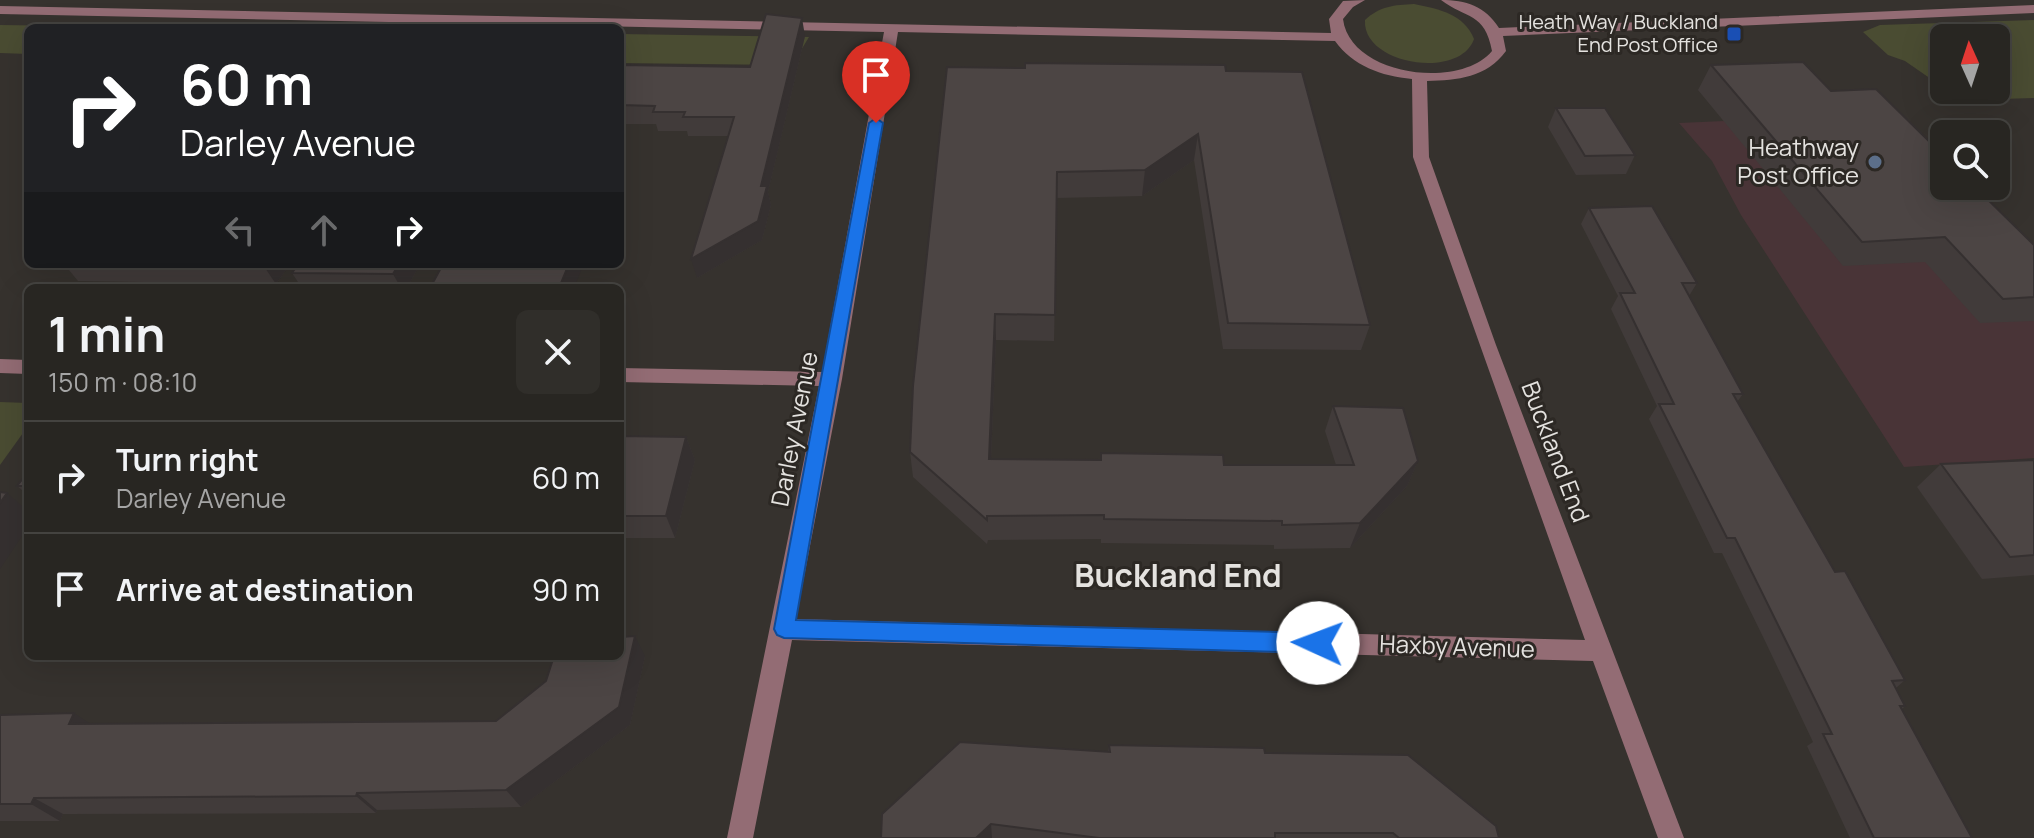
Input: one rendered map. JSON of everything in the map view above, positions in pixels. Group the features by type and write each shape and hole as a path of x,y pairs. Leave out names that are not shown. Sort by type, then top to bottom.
{"street":[{"path":"1358,0 1348,4 1336,19 1339,37 1350,51 1392,72 1419,77 1456,77 1485,67 1499,51 1497,32 1483,16 1448,0"},
{"path":"1497,32 2034,9"},
{"path":"0,10 1339,37"},
{"name":"Darley Avenue","path":"740,838 832,379 892,28"},
{"name":"Buckland End","path":"1419,77 1421,157 1671,838"},
{"path":"0,366 24,367"},
{"path":"624,375 832,379"},
{"name":"Haxby Avenue","path":"784,629 1601,651"}],"shaded area":[{"path":"1880,114 1930,170 1930,200 1961,200 2034,260 2034,458 1904,467 1741,215 1712,161 1679,123"}],"green space":[{"path":"1414,4 1441,11 1464,24 1474,39 1465,52 1451,60 1433,63 1394,57 1379,48 1368,35 1365,20 1388,7"},
{"path":"2034,20 2034,98 2010,99 2010,24 1930,24 1930,78 1905,61 1888,55 1863,32 1880,25"},
{"path":"0,25 24,25 24,54 0,53"},
{"path":"624,34 809,37 792,65 624,63"},
{"path":"0,402 24,403 24,432 0,465"}],"building":[{"path":"766,14 802,18 761,186 767,186 758,221 691,259 734,117 683,117 685,112 653,112 655,106 624,105 624,65 750,67"},
{"path":"1803,62 1831,91 1876,89 1930,142 1930,200 1988,200 2034,245 2034,297 2003,299 1945,237 1862,242 1711,65"},
{"path":"1025,63 1225,65 1226,71 1302,72 1370,325 1228,323 1198,134 1145,170 1057,172 1055,315 995,314 989,459 1101,460 1101,453 1223,455 1224,465 1354,465 1333,406 1403,408 1418,461 1360,523 1282,525 1282,521 1104,519 1104,515 987,516 987,520 910,452 913,386 947,67 1025,68"},
{"path":"1556,108 1605,108 1635,155 1585,156"},
{"path":"1652,206 1697,283 1682,283 1743,394 1733,394 1835,572 1845,571 1905,680 1892,681 1905,706 1900,706 1972,838 1874,838 1823,734 1832,734 1735,538 1727,538 1659,404 1674,404 1620,293 1635,293 1589,208"},
{"path":"295,268 397,268 393,274 292,273"},
{"path":"441,268 567,268 561,284 432,284"},
{"path":"624,436 686,437 666,516 624,516"},
{"path":"2034,460 2034,555 2010,557 1941,464"},
{"path":"635,636 619,707 506,790 357,793 356,796 34,798 31,804 0,804 0,715 74,713 69,724 496,721 546,681 553,660 624,660 624,637"},
{"path":"960,742 1110,752 1109,745 1264,748 1265,753 1408,755 1496,826 1499,838 1399,838 1393,833 1275,833 1275,838 1099,838 991,824 976,838 881,838 882,814"}],"place":[{"name":"Heath Way / Buckland End Post Office","path":"1734,34"},
{"name":"Heathway Post Office","path":"1875,162"}],"district":[{"name":"Buckland End","path":"1178,576"}],"route":[{"path":"876,123 832,379 784,629 1318,643"}]}
